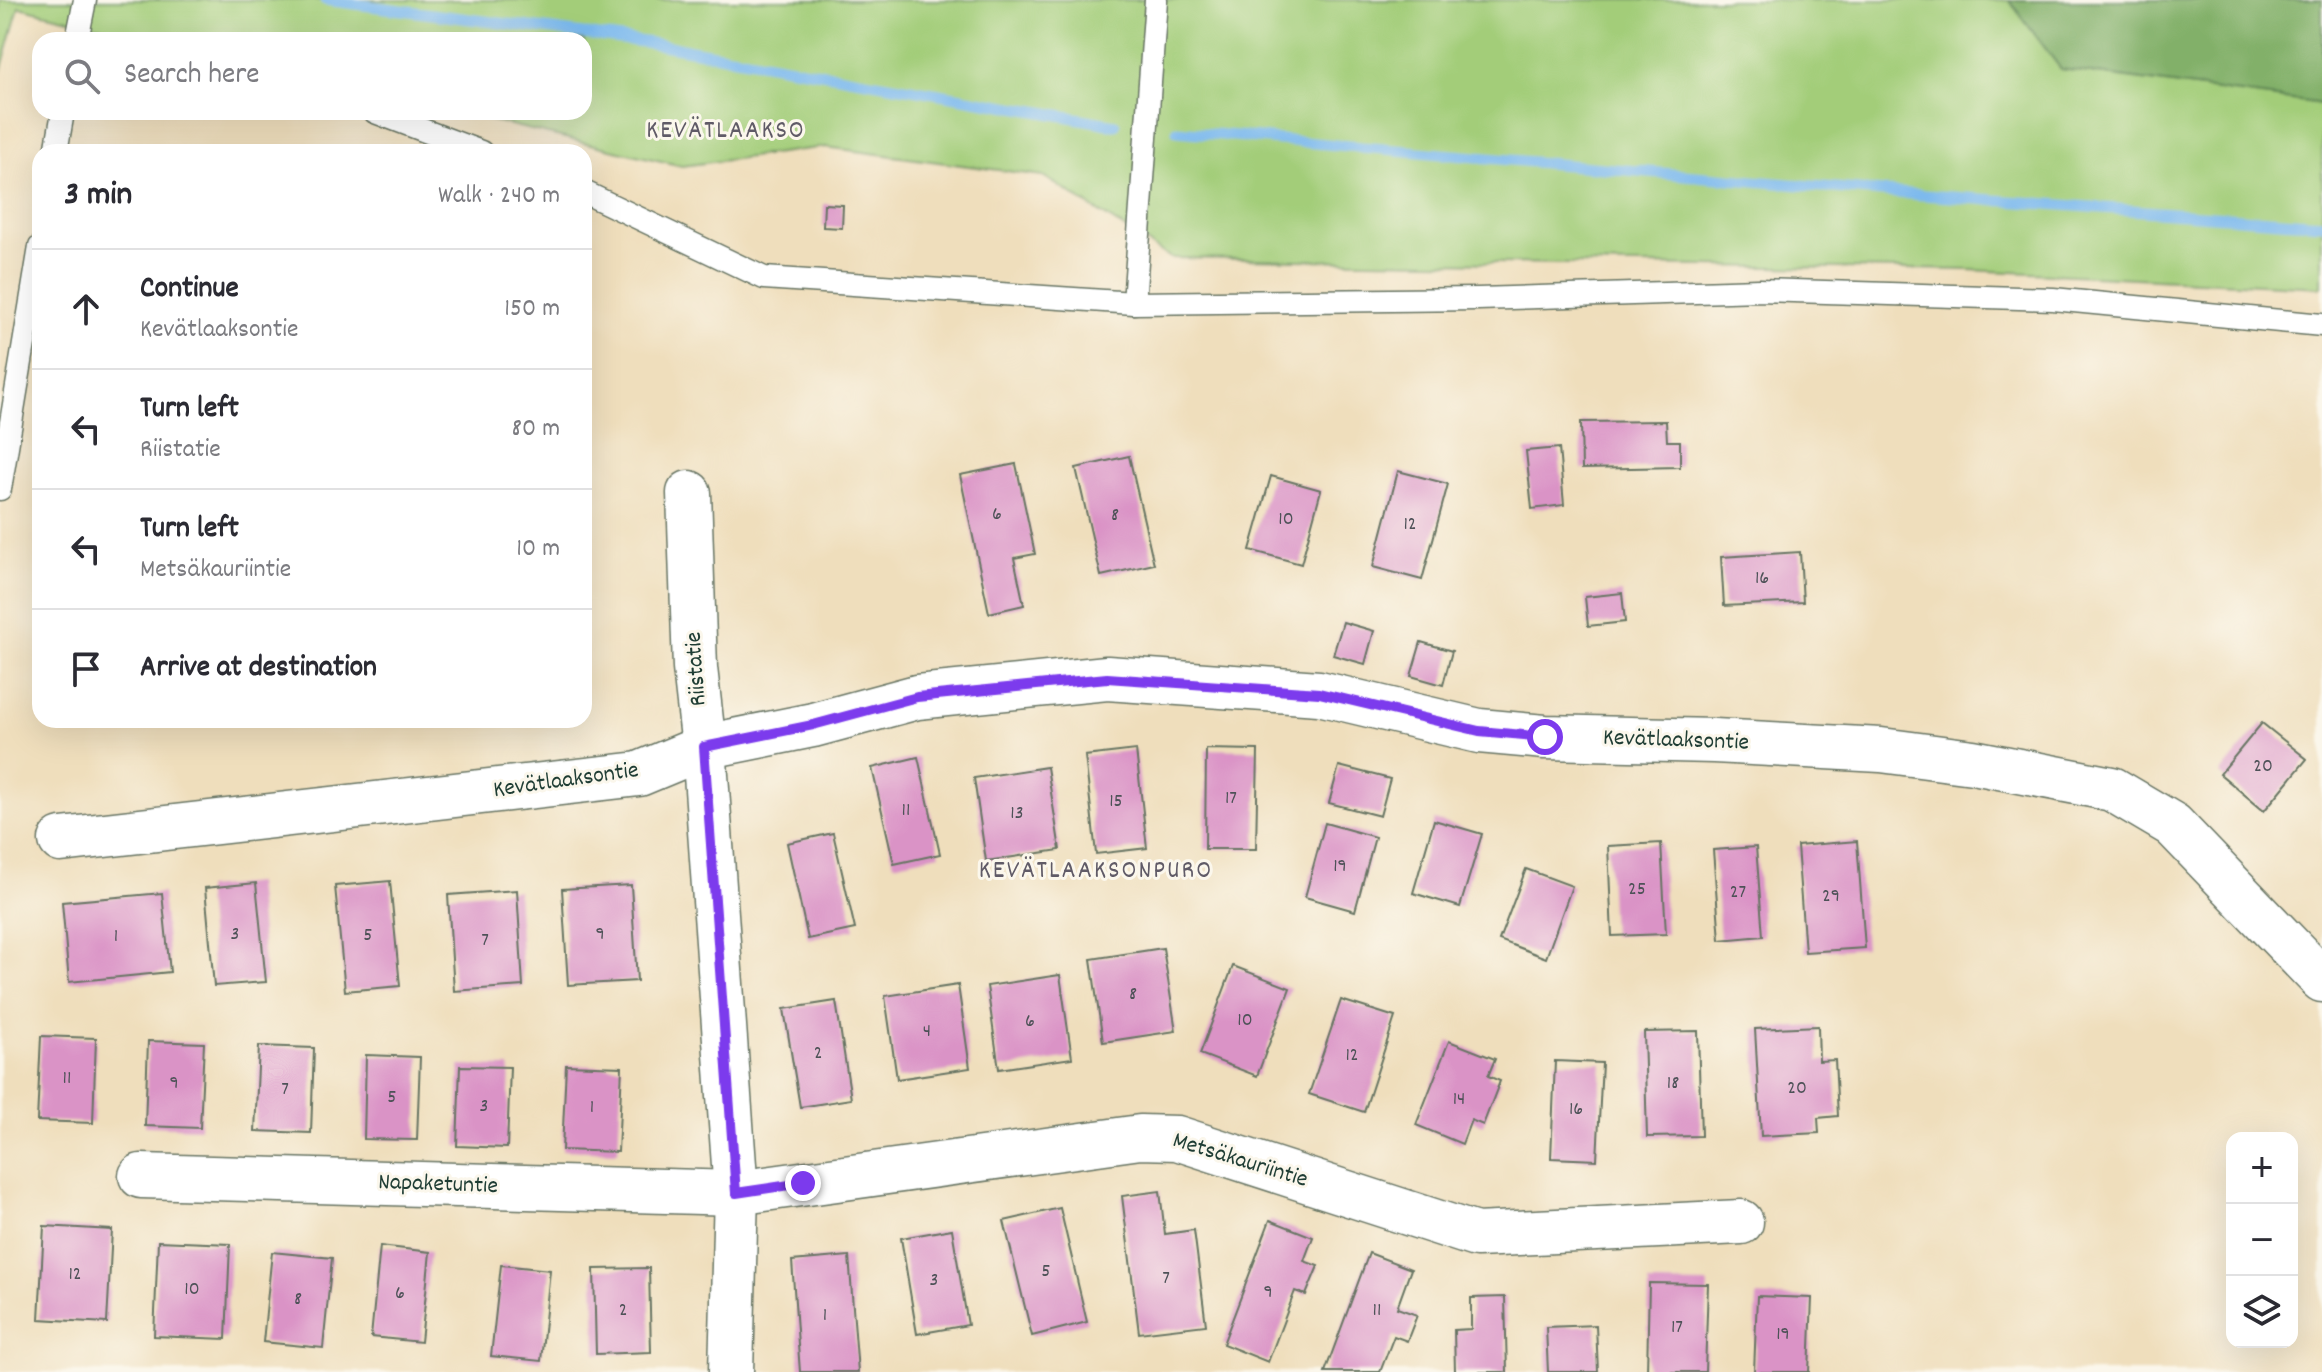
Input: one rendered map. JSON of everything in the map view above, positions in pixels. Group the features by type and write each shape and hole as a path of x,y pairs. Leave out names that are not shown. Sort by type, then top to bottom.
{"street":[{"name":"Riistatie","path":"689,493 695,668 704,747 736,1193 731,1372"},
{"name":"Kevätlaaksontie","path":"61,840 639,774 704,747 813,725 917,697 1107,678 1319,693 1479,731 1545,737 1714,741 1881,750 1973,762 2112,789 2173,825 2322,980"},
{"name":"Metsäkauriintie","path":"736,1193 1140,1137 1177,1138 1476,1235 1741,1222"},
{"name":"Napaketuntie","path":"141,1176 736,1193"}],"lane":[{"path":"79,32 85,0"},
{"path":"1134,303 1156,0"},
{"path":"57,144 62,120"},
{"path":"396,120 460,144"},
{"path":"592,196 764,278 1134,303 1478,299 1759,290 2053,299 2322,325"},
{"path":"0,489 32,295"}],"green space":[{"path":"0,0 2009,0 2061,69 2322,104 2322,287 1968,270 1171,258 1043,176 825,147 682,166 489,120 592,120 592,32 123,32 19,7 0,74"},
{"path":"2009,0 2322,0 2322,104 2061,69"}],"building":[{"path":"824,204 843,205 842,228 823,227"},
{"path":"1666,421 1667,441 1680,441 1680,467 1582,469 1581,422"},
{"path":"1559,448 1564,505 1532,509 1526,451"},
{"path":"1129,456 1154,564 1101,576 1076,468"},
{"path":"1016,464 1035,554 1014,558 1024,605 989,613 960,475"},
{"path":"1398,471 1448,484 1422,580 1373,567"},
{"path":"1271,476 1321,490 1301,564 1250,550"},
{"path":"1800,552 1803,602 1724,606 1721,557"},
{"path":"1622,593 1625,622 1588,626 1585,597"},
{"path":"1343,622 1374,631 1365,664 1333,655"},
{"path":"1421,642 1452,651 1443,685 1411,676"},
{"path":"2262,723 2307,759 2264,811 2220,774"},
{"path":"1206,749 1258,750 1256,849 1205,849"},
{"path":"1136,750 1147,848 1096,854 1085,756"},
{"path":"918,757 940,854 894,864 872,768"},
{"path":"1339,766 1390,779 1380,816 1329,803"},
{"path":"1047,767 1060,850 986,861 974,778"},
{"path":"1434,820 1482,834 1460,907 1413,893"},
{"path":"1325,823 1375,837 1355,911 1305,897"},
{"path":"833,833 855,929 808,939 787,843"},
{"path":"1857,841 1865,948 1805,952 1797,846"},
{"path":"1661,843 1666,934 1612,936 1608,846"},
{"path":"1756,847 1763,936 1720,940 1713,850"},
{"path":"1526,869 1572,886 1546,958 1499,940"},
{"path":"390,881 400,986 345,991 335,886"},
{"path":"256,883 266,982 214,986 205,888"},
{"path":"631,885 637,981 568,985 562,889"},
{"path":"517,890 523,986 454,991 448,895"},
{"path":"162,893 170,972 69,982 62,902"},
{"path":"1163,948 1176,1031 1103,1042 1091,959"},
{"path":"1233,966 1290,988 1257,1076 1200,1054"},
{"path":"1060,975 1072,1058 999,1069 987,986"},
{"path":"958,985 970,1068 897,1079 885,996"},
{"path":"1341,1000 1395,1017 1364,1112 1309,1094"},
{"path":"836,1001 851,1099 800,1107 784,1009"},
{"path":"1818,1026 1819,1061 1835,1060 1838,1116 1818,1118 1819,1133 1761,1136 1755,1029"},
{"path":"1698,1031 1701,1136 1647,1137 1644,1032"},
{"path":"41,1036 96,1038 93,1123 37,1121"},
{"path":"148,1041 204,1043 200,1128 145,1126"},
{"path":"1449,1041 1495,1059 1488,1076 1500,1081 1483,1125 1471,1120 1462,1144 1416,1125"},
{"path":"259,1046 314,1048 311,1133 255,1131"},
{"path":"366,1055 420,1057 417,1140 364,1139"},
{"path":"1555,1061 1602,1063 1597,1160 1551,1158"},
{"path":"566,1065 622,1067 618,1152 562,1150"},
{"path":"460,1066 510,1067 507,1148 457,1146"},
{"path":"1160,1191 1165,1234 1194,1230 1206,1325 1139,1333 1122,1196"},
{"path":"1060,1208 1087,1322 1032,1336 1004,1221"},
{"path":"1270,1220 1313,1237 1304,1261 1318,1266 1306,1295 1295,1291 1268,1362 1223,1344"},
{"path":"44,1226 112,1230 107,1323 39,1319"},
{"path":"952,1229 968,1325 917,1334 901,1238"},
{"path":"158,1241 230,1244 226,1339 154,1336"},
{"path":"380,1246 430,1252 421,1342 371,1337"},
{"path":"272,1252 332,1258 323,1348 263,1342"},
{"path":"1369,1253 1411,1269 1397,1308 1417,1315 1407,1341 1394,1336 1380,1372 1325,1372"},
{"path":"849,1256 858,1372 800,1372 792,1261"},
{"path":"501,1265 550,1270 541,1361 491,1356"},
{"path":"649,1268 651,1352 596,1354 594,1269"},
{"path":"1649,1283 1708,1284 1705,1372 1647,1372"},
{"path":"1757,1296 1812,1298 1809,1372 1754,1372"},
{"path":"1505,1297 1507,1372 1455,1372 1454,1330 1471,1329 1471,1298"},
{"path":"1596,1325 1598,1372 1548,1372 1546,1327"}],"waterway":[{"path":"325,0 568,32"},
{"path":"592,35 1115,125"},
{"path":"1177,131 1869,191 2322,224"}],"district":[{"name":"KEVÄTLAAKSO","path":"726,131"},
{"name":"KEVÄTLAAKSONPURO","path":"1096,871"}],"route":[{"path":"803,1183 736,1193 704,747 813,725 917,697 1107,678 1319,693 1479,731 1545,737"}]}
